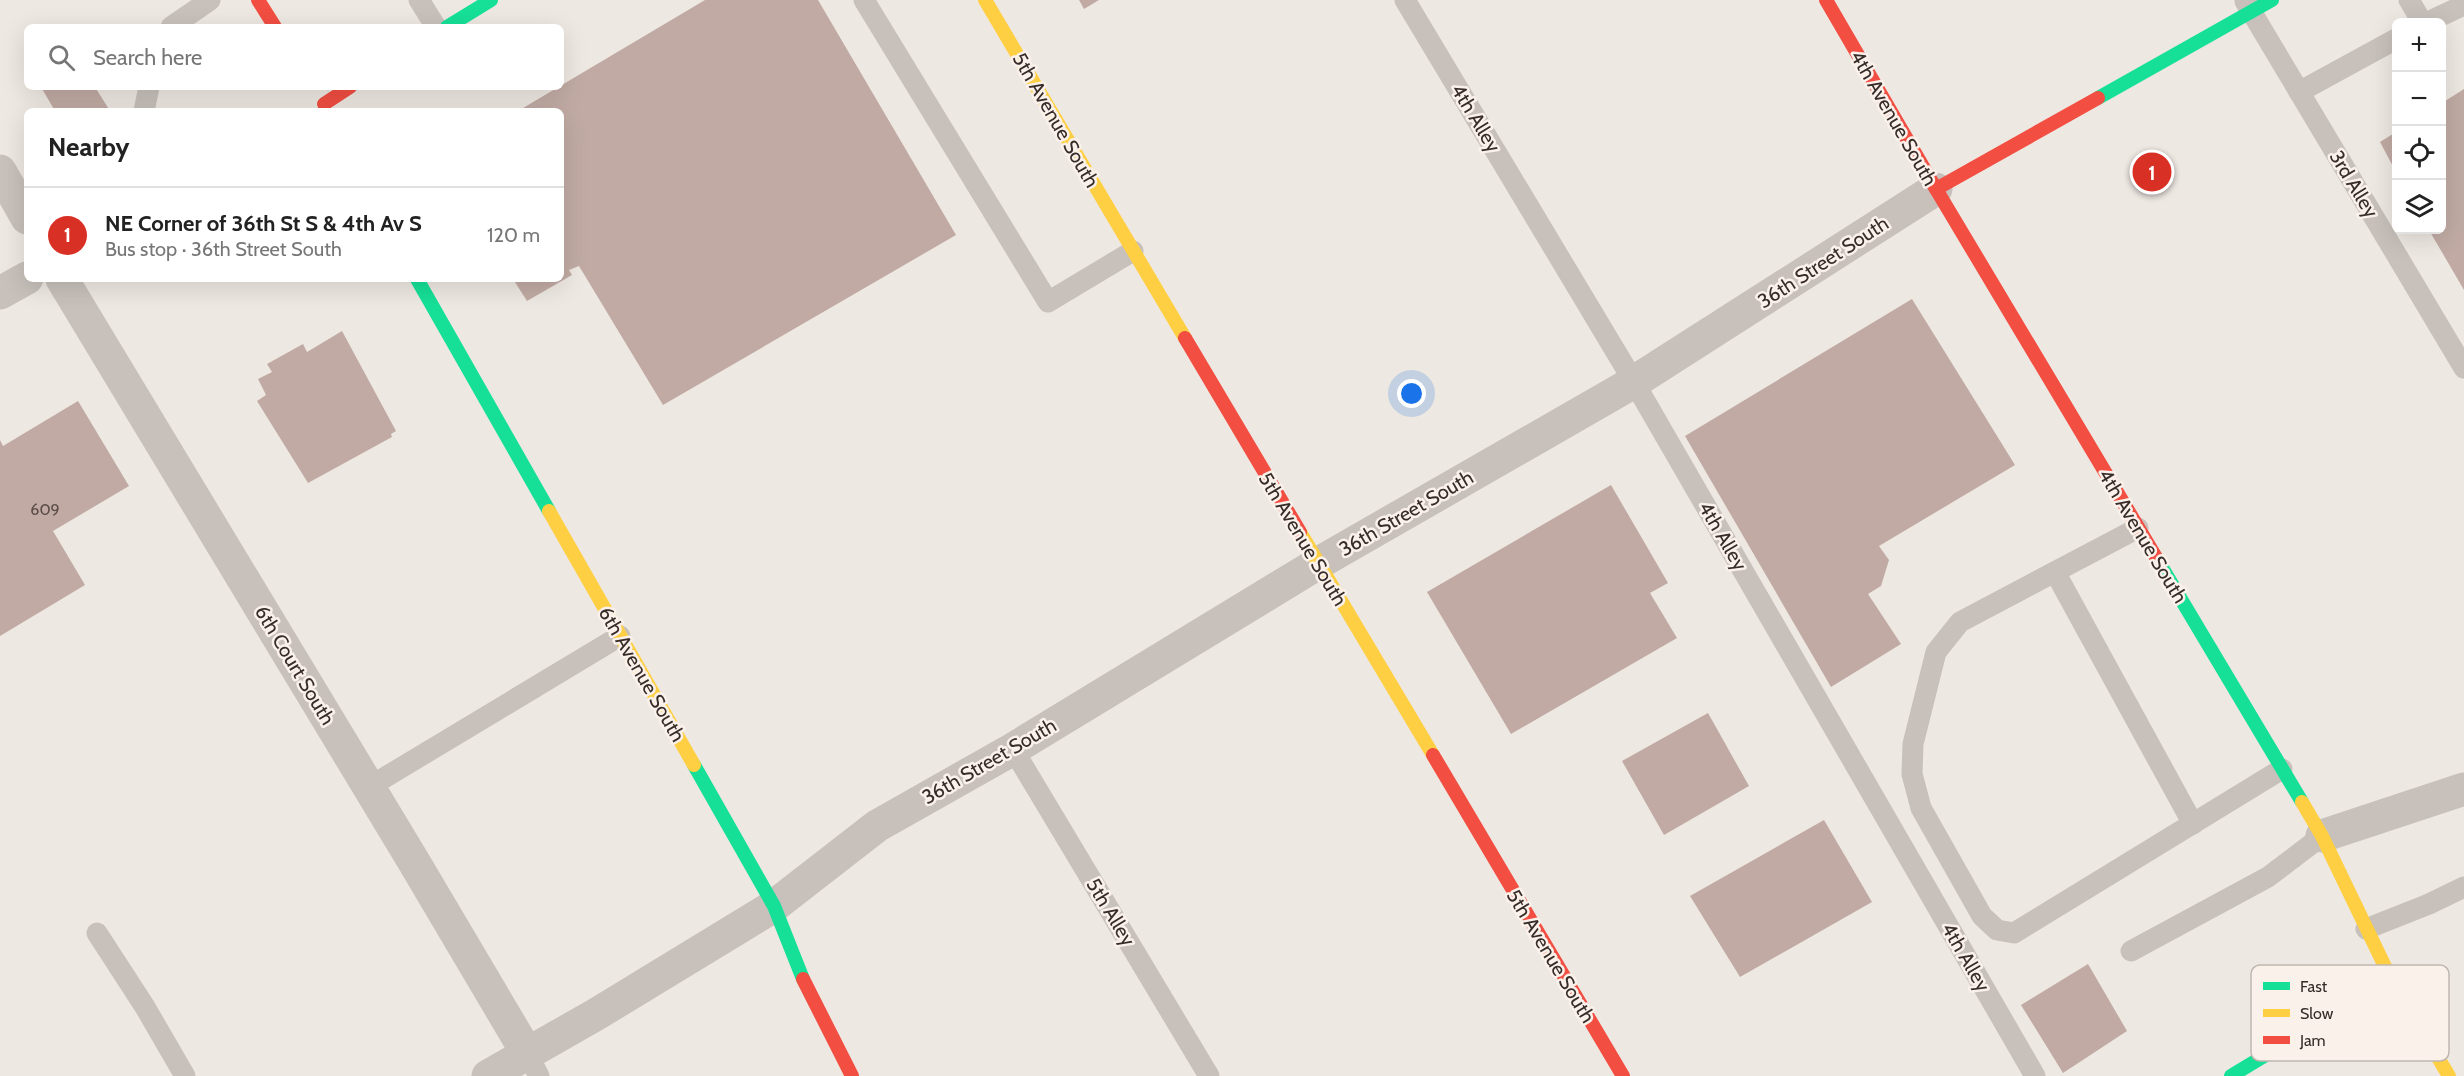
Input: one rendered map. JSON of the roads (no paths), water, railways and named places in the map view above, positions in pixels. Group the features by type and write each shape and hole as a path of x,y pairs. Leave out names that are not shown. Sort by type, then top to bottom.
{"street":[{"path":"258,0 273,24"},
{"path":"452,24 491,0"},
{"name":"5th Avenue South","path":"985,0 1317,564 1623,1076"},
{"name":"4th Avenue South","path":"1826,0 1936,189 2322,836 2384,965"},
{"name":"36th Street South","path":"488,1076 533,1064 604,1010 774,906 877,826 1013,749 1317,564 1634,382 1936,189 2248,6 2272,0"},
{"path":"0,171 24,213"},
{"path":"0,293 24,280"},
{"name":"6th Court South","path":"64,282 369,787 533,1064"},
{"name":"6th Avenue South","path":"419,282 774,906 808,992 852,1076"},
{"path":"2322,836 2464,789"},
{"path":"2231,1076 2256,1061"},
{"name":"4th Avenue South","path":"2440,1061 2449,1076"}],"lane":[{"path":"175,24 210,0"},
{"path":"419,0 434,24"},
{"path":"864,0 1048,302 1133,251"},
{"name":"4th Alley","path":"1405,0 1634,382 2035,1076"},
{"path":"2409,0 2420,18"},
{"path":"2436,18 2464,5"},
{"name":"3rd Alley","path":"2248,6 2464,368"},
{"path":"2299,92 2392,42"},
{"path":"145,108 148,90"},
{"path":"2138,528 1960,622 1936,652 1913,744 1912,774 1921,808 1983,916 1996,930 2014,933 2282,769"},
{"path":"2055,572 2193,824"},
{"path":"369,787 620,636"},
{"name":"5th Alley","path":"1013,749 1209,1076"},
{"path":"2132,951 2268,877 2322,836"},
{"path":"2366,929 2429,904 2464,886"},
{"path":"97,933 146,1007 185,1076"}],"place":[{"name":"NE Corner of 36th St S & 4th Av S","path":"2152,172"}]}
